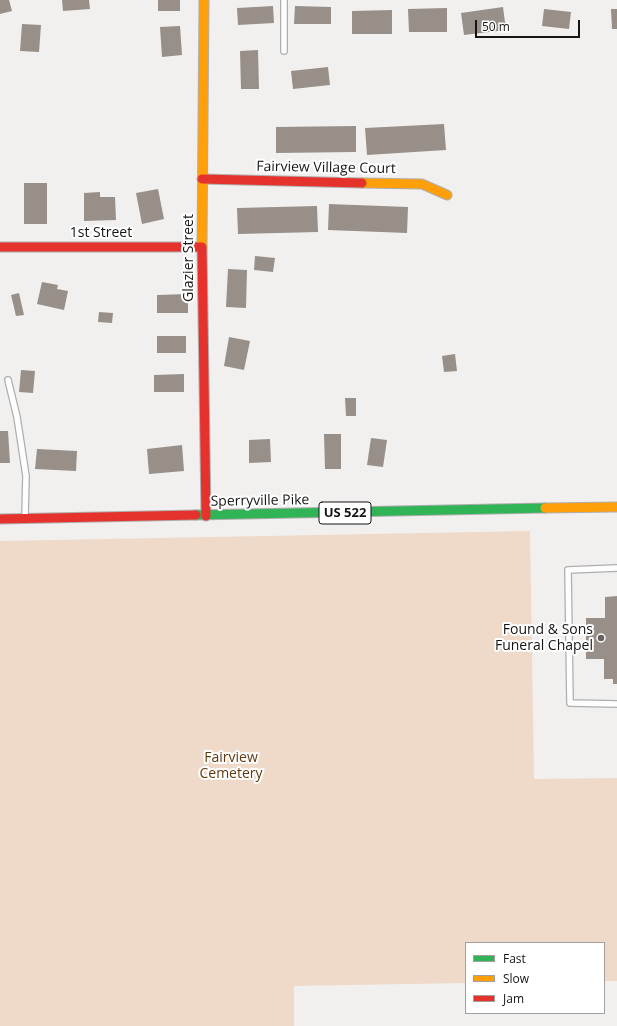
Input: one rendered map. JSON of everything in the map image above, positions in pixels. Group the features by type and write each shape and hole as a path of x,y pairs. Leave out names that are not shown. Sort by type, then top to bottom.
{"street":[{"name":"Glazier Street","path":"204,0 202,247 206,516"},
{"name":"Fairview Village Court","path":"202,179 422,184 447,195"},
{"name":"1st Street","path":"0,247 202,247"},
{"name":"Sperryville Pike","path":"0,519 617,508"}],"lane":[{"path":"284,0 284,51"},
{"path":"8,380 17,417 26,476 25,519"},
{"path":"617,568 568,570 570,703 617,704"}],"green space":[{"name":"Fairview Cemetery","path":"530,531 534,779 617,778 617,981 605,981 605,942 465,942 465,983 294,986 294,1026 0,1026 0,541"}],"building":[{"path":"0,0 9,0 12,11 0,14"},
{"path":"62,0 89,0 90,9 63,11"},
{"path":"158,0 180,0 180,11 158,11"},
{"path":"273,6 274,23 238,25 237,8"},
{"path":"295,6 331,7 331,24 294,24"},
{"path":"503,7 506,30 464,35 461,13"},
{"path":"447,8 447,32 409,32 408,9"},
{"path":"544,9 571,12 569,29 542,26"},
{"path":"611,9 617,9 617,29 612,29"},
{"path":"392,10 392,34 352,34 352,11"},
{"path":"22,24 41,25 39,52 20,51"},
{"path":"180,26 182,55 162,57 160,27"},
{"path":"258,50 259,89 241,89 240,51"},
{"path":"328,67 330,85 293,89 291,71"},
{"path":"444,124 446,150 367,155 365,128"},
{"path":"356,126 356,152 276,153 276,127"},
{"path":"24,183 47,183 47,224 24,224"},
{"path":"158,189 164,219 142,224 136,193"},
{"path":"100,192 100,197 115,197 116,220 84,221 84,193"},
{"path":"329,204 408,207 407,233 328,230"},
{"path":"317,206 318,232 238,234 237,208"},
{"path":"255,256 275,258 273,272 254,270"},
{"path":"228,269 247,270 246,308 226,307"},
{"path":"42,282 58,285 57,289 68,291 64,310 37,304"},
{"path":"19,293 24,315 16,316 11,295"},
{"path":"188,294 188,313 157,313 157,295"},
{"path":"99,312 113,313 112,323 98,322"},
{"path":"157,336 186,336 186,353 157,353"},
{"path":"229,337 250,341 244,370 224,366"},
{"path":"455,354 457,371 444,372 442,356"},
{"path":"21,370 35,371 33,393 19,392"},
{"path":"184,374 184,392 154,392 154,375"},
{"path":"345,398 356,398 356,416 346,416"},
{"path":"0,431 8,431 10,463 0,463"},
{"path":"324,434 341,434 341,469 325,469"},
{"path":"371,438 387,440 383,467 367,465"},
{"path":"270,439 271,462 249,463 249,440"},
{"path":"182,445 184,471 149,474 147,449"},
{"path":"37,449 77,451 76,471 35,469"},
{"name":"Found & Sons Funeral Chapel","path":"617,596 617,684 613,684 613,679 604,679 604,659 586,659 586,618 605,618 605,597"}],"traffic: fast":[{"path":"196,515 545,508"}],"traffic: slow":[{"path":"202,248 204,0"},
{"path":"362,183 422,184 447,195"},
{"path":"545,508 617,507"}],"traffic: jam":[{"path":"202,179 362,183"},
{"path":"0,247 202,247"},
{"path":"202,248 206,516"},
{"path":"0,519 196,515"}],"place":[{"name":"Found & Sons Funeral Chapel","path":"601,638"}]}
